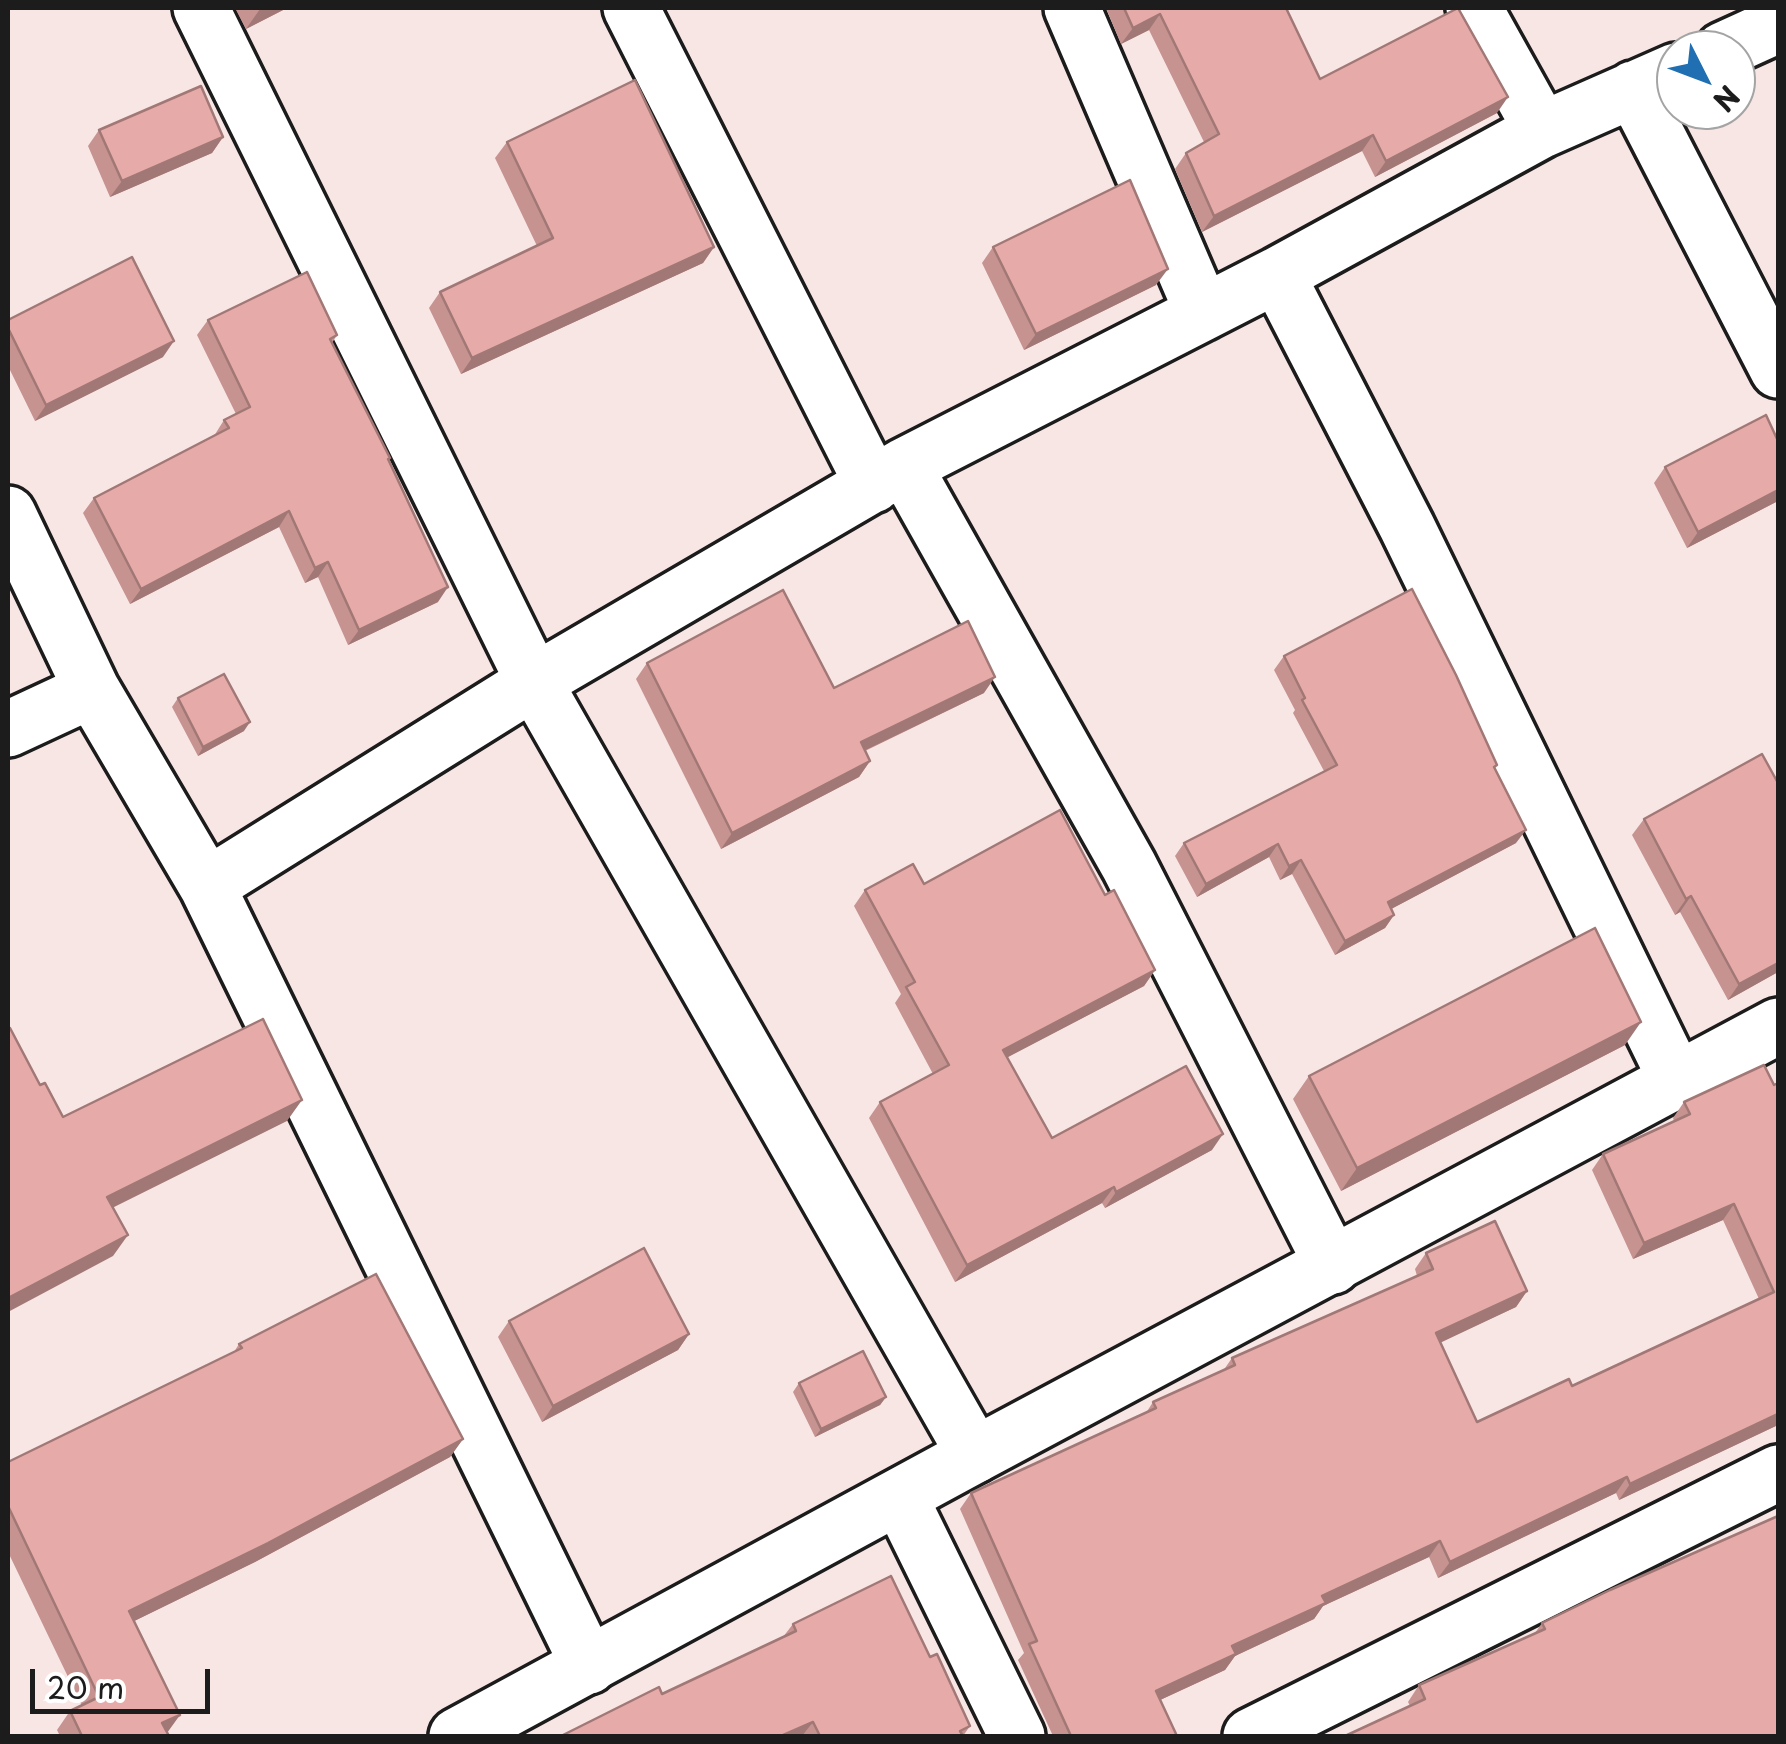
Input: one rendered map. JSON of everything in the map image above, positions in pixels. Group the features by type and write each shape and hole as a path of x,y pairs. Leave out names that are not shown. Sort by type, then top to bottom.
{"street":[{"path":"201,8 534,682 975,1455"},
{"path":"631,8 888,476 1129,866 1333,1266"},
{"path":"1072,8 1203,313"},
{"path":"1474,8 1542,130"},
{"path":"207,886 534,682 888,476 1277,275 1542,130 1655,80 1778,370"},
{"path":"1277,275 1406,527 1677,1081"},
{"path":"8,514 92,690 207,886 589,1666"},
{"path":"8,730 92,690"},
{"path":"457,1736 1778,1026"},
{"path":"1251,1736 1778,1473"},
{"path":"900,1498 1017,1736"}],"building":[{"path":"1124,8 1286,8 1320,79 1458,8 1508,97 1386,161 1373,135 1214,216 1186,153 1219,134 1160,14 1133,28"},
{"path":"635,80 714,247 472,358 440,292 553,238 507,142"},
{"path":"201,86 223,137 122,181 99,130"},
{"path":"1130,180 1168,269 1036,334 993,247"},
{"path":"132,257 174,341 46,405 8,328 8,320"},
{"path":"307,272 337,335 330,339 390,458 448,587 359,630 328,562 315,568 289,511 141,589 94,498 229,428 224,420 250,407 208,320"},
{"path":"1766,415 1778,441 1778,490 1698,532 1665,467"},
{"path":"1412,589 1456,675 1497,765 1494,767 1526,830 1388,902 1394,915 1345,941 1301,860 1289,866 1278,844 1206,884 1184,843 1337,765 1302,700 1305,698 1284,656"},
{"path":"783,590 834,688 968,621 995,677 861,742 870,761 732,833 647,663"},
{"path":"224,674 250,722 203,747 178,698"},
{"path":"1762,754 1778,783 1778,963 1739,984 1691,896 1686,899 1644,819"},
{"path":"1060,810 1105,895 1114,890 1155,970 1003,1050 1052,1138 1186,1066 1223,1134 967,1265 880,1102 949,1065 906,987 915,982 865,890 913,864 924,884"},
{"path":"1595,928 1641,1022 1357,1168 1309,1076"},
{"path":"263,1019 302,1100 107,1197 128,1235 8,1298 8,1029 63,1117"},
{"path":"1764,1065 1774,1085 1778,1083 1778,1414 1630,1484 1627,1477 1450,1562 1440,1541 1322,1596 1326,1603 1232,1646 1236,1654 1156,1691 1177,1736 1071,1736 1029,1644 1037,1641 971,1493 1156,1408 1153,1402 1235,1365 1232,1358 1433,1269 1426,1253 1495,1221 1527,1291 1436,1333 1477,1422 1569,1379 1572,1386 1774,1292 1734,1204 1644,1243 1603,1154 1690,1114 1684,1102"},
{"path":"644,1248 689,1334 553,1406 509,1321"},
{"path":"376,1274 463,1439 268,1543 129,1611 180,1715 162,1723 169,1736 82,1736 70,1711 99,1697 8,1506 8,1462 242,1348 239,1344"},
{"path":"863,1351 886,1397 821,1429 799,1383"},
{"path":"1778,1516 1778,1736 1345,1736 1425,1699 1419,1685 1545,1629 1542,1623 1610,1590"},
{"path":"891,1576 930,1657 937,1654 970,1726 960,1731 963,1736 820,1736 813,1722 781,1736 561,1736 659,1687 662,1694 796,1631 793,1624"}]}
